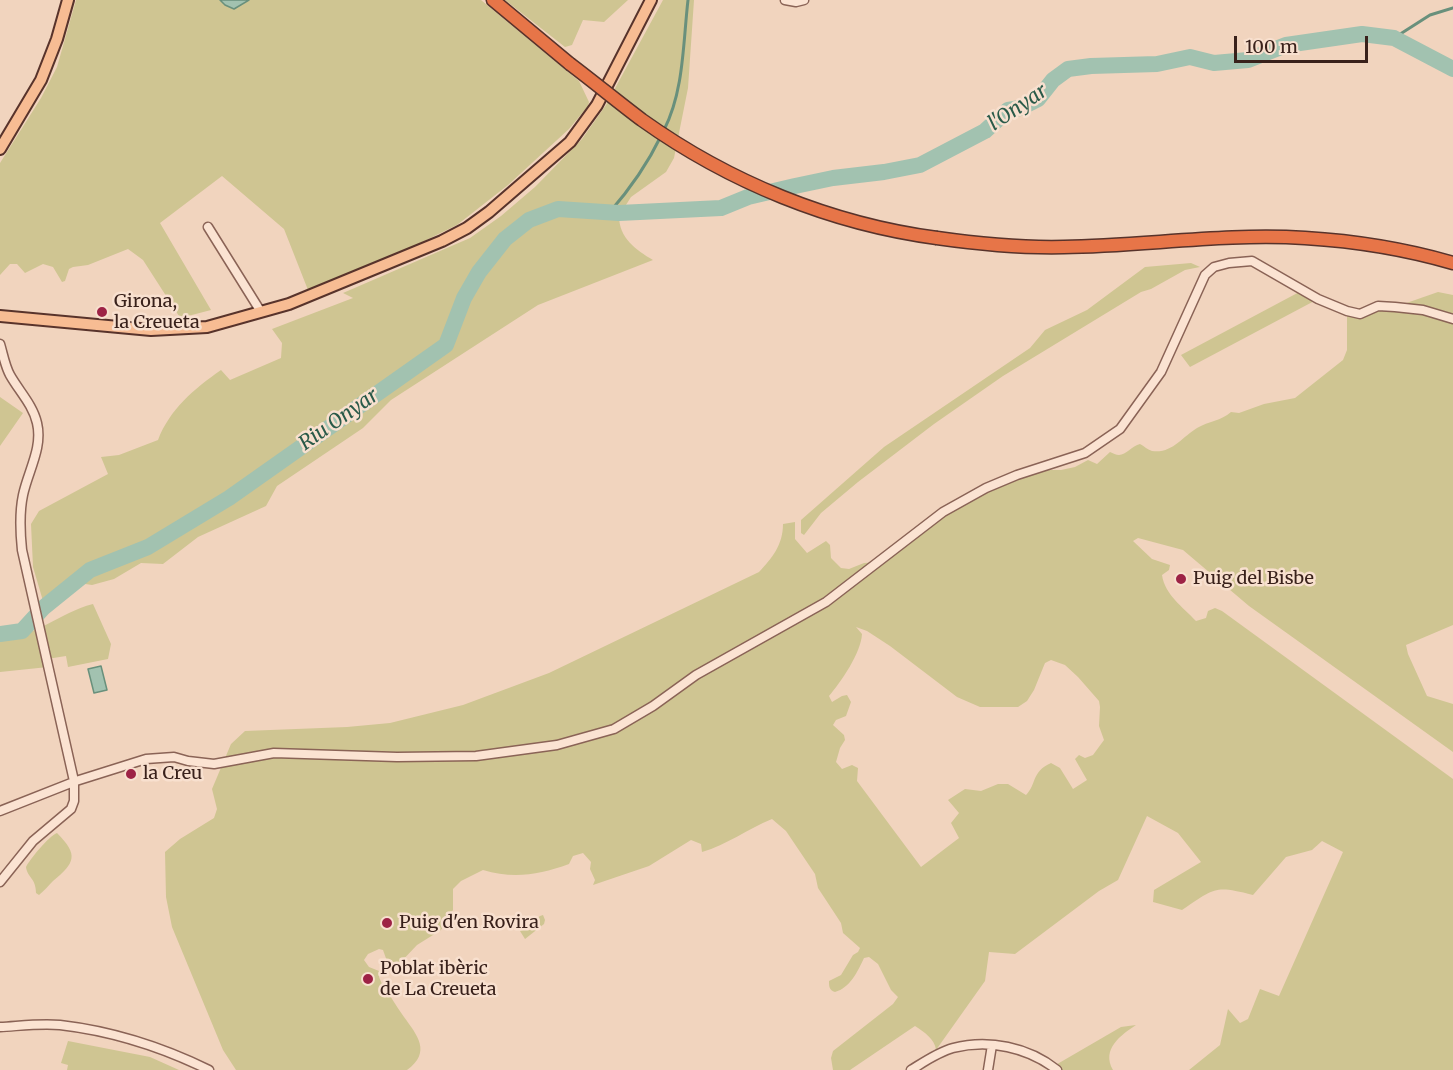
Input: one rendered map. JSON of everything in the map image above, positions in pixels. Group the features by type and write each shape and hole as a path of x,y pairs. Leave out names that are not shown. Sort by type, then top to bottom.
{"highway":[{"path":"493,0 570,63 661,132 696,155 754,185 839,217 876,227 999,247 1064,247 1192,240 1304,238 1378,247 1453,263"}],"main road":[{"path":"0,149 41,80 57,39 68,0"},
{"path":"0,316 151,330 207,327 289,304 392,263 467,228 489,212 570,142 582,128 597,105 651,0"}],"street":[{"path":"785,0 796,2 804,0"},
{"path":"208,227 261,312"},
{"path":"0,811 74,782 146,759 174,757 214,764 274,753 398,757 476,756 557,745 614,729 696,675 826,602 943,512 963,500 1017,475 1074,458 1120,429 1161,372 1205,275 1214,267 1252,261 1318,299 1359,314 1378,306 1423,310 1453,319"},
{"path":"0,344 9,373 30,405 37,423 36,456 23,494 19,525 22,550 74,782 74,801 71,809 33,841 0,882"},
{"path":"0,1027 60,1025 109,1033 170,1051 209,1070"},
{"path":"911,1070 952,1048 971,1045 992,1045 1023,1051 1044,1060 1057,1070"},
{"path":"988,1070 992,1045"}],"shaded area":[{"path":"76,0 481,0 579,81 589,102 569,129 508,185 457,225 414,246 308,290 284,229 222,176 160,223 211,310 188,316 185,323 180,323 177,320 179,316 143,260 128,249 88,265 69,269 65,281 62,282 53,267 43,264 25,273 17,264 10,264 0,275 0,163 41,98 57,67"},
{"path":"220,0 249,0 234,9"},
{"path":"505,0 628,0 604,22 583,20 572,45 565,47"},
{"path":"663,0 694,0 688,88 674,158 666,172 631,197 619,216 625,237 653,260 538,305 391,400 363,428 277,486 266,506 198,537 163,564 141,563 114,579 92,585 65,581 43,601 33,567 31,524 39,511 108,474 101,457 119,455 158,440 169,419 184,400 221,370 230,380 281,358 282,343 272,329 353,298 343,293 470,238 501,216 535,187 582,139 606,105"},
{"path":"1191,263 1200,267 1185,270 1141,292 1003,376 934,424 858,482 821,513 804,535 801,533 801,520 884,447 1030,348 1045,330 1087,310 1145,267"},
{"path":"1303,290 1318,299 1190,367 1181,355"},
{"path":"1438,292 1453,295 1453,625 1406,645 1427,696 1453,704 1453,752 1249,606 1183,550 1138,538 1133,541 1152,559 1170,565 1169,570 1162,575 1167,589 1196,621 1206,618 1208,611 1215,608 1222,611 1453,779 1453,1070 1189,1070 1220,1045 1228,1009 1240,1023 1248,1019 1260,989 1279,996 1343,852 1322,841 1312,850 1286,857 1253,895 1230,890 1215,890 1182,910 1153,902 1154,890 1201,862 1178,833 1147,816 1118,880 1099,891 1015,954 989,952 985,981 936,1050 931,1039 915,1026 850,1070 833,1070 831,1058 833,1051 893,1004 898,997 891,990 878,964 869,957 864,958 845,987 835,992 830,989 829,981 841,975 860,948 843,933 841,923 818,888 815,874 786,831 772,819 702,852 701,844 691,840 649,866 593,885 595,880 590,869 591,862 583,853 573,856 569,864 547,871 515,875 483,870 461,881 453,889 453,910 441,930 417,945 399,964 388,964 383,950 379,949 368,954 364,960 369,967 379,971 382,984 420,1044 419,1057 407,1070 236,1070 223,1050 172,927 166,897 165,852 180,839 214,818 217,809 212,789 231,744 245,731 390,723 463,705 549,673 759,572 779,545 783,524 795,522 795,539 807,553 826,541 830,545 831,558 841,568 849,569 864,563 879,562 943,512 1032,470 1061,470 1075,467 1088,460 1097,464 1110,452 1122,455 1140,444 1152,451 1165,450 1197,428 1231,412 1239,413 1264,404 1295,398 1343,360 1347,350 1347,311 1395,307","holes":["856,627 867,631 957,697 980,707 1018,707 1027,701 1034,690 1045,663 1051,660 1065,665 1099,701 1099,726 1104,740 1093,755 1085,758 1079,755 1075,759 1087,780 1073,789 1060,768 1051,763 1040,770 1026,795 1008,784 998,784 981,791 965,789 948,800 959,813 951,823 959,838 921,867 857,781 858,768 852,765 842,769 836,762 845,740 844,735 833,725 836,720 846,716 851,702 847,695 832,702 829,696 858,650 862,634"]},
{"path":"0,397 23,413 0,446"},
{"path":"93,604 111,644 108,659 68,667 66,656 47,659 48,667 0,672 0,638 26,634"},
{"path":"101,666 107,690 94,693 88,669"},
{"path":"57,833 69,847 72,858 66,869 39,895 36,893 35,884 26,867 49,838"},
{"path":"543,915 544,924 525,939 520,931"},
{"path":"1136,1025 1114,1043 1109,1056 1113,1070 1047,1070 1121,1027"},
{"path":"68,1041 150,1057 179,1070 67,1070 68,1065 61,1063"}],"waterway":[{"path":"664,130 671,115 679,83 688,0"},
{"path":"1394,38 1430,15 1453,8"},
{"name":"l'Onyar","path":"0,634 22,631 43,608 90,570 148,547 229,498 446,345 464,298 479,272 505,239 529,220 558,209 619,213 721,208 748,197 795,186 920,165 985,131 1008,110 1020,108 1038,99 1053,80 1068,69 1157,64 1190,57 1214,63 1248,60 1286,45 1362,34 1394,38 1453,69"},
{"path":"609,213 638,176 661,136"}],"place":[{"name":"Girona, la Creueta","path":"102,312"},
{"name":"Puig del Bisbe","path":"1181,579"},
{"name":"la Creu","path":"131,774"},
{"name":"Puig d'en Rovira","path":"387,923"},
{"name":"Poblat ibèric de La Creueta","path":"368,979"}],"water label":[{"name":"Riu Onyar","path":"339,420"}]}
